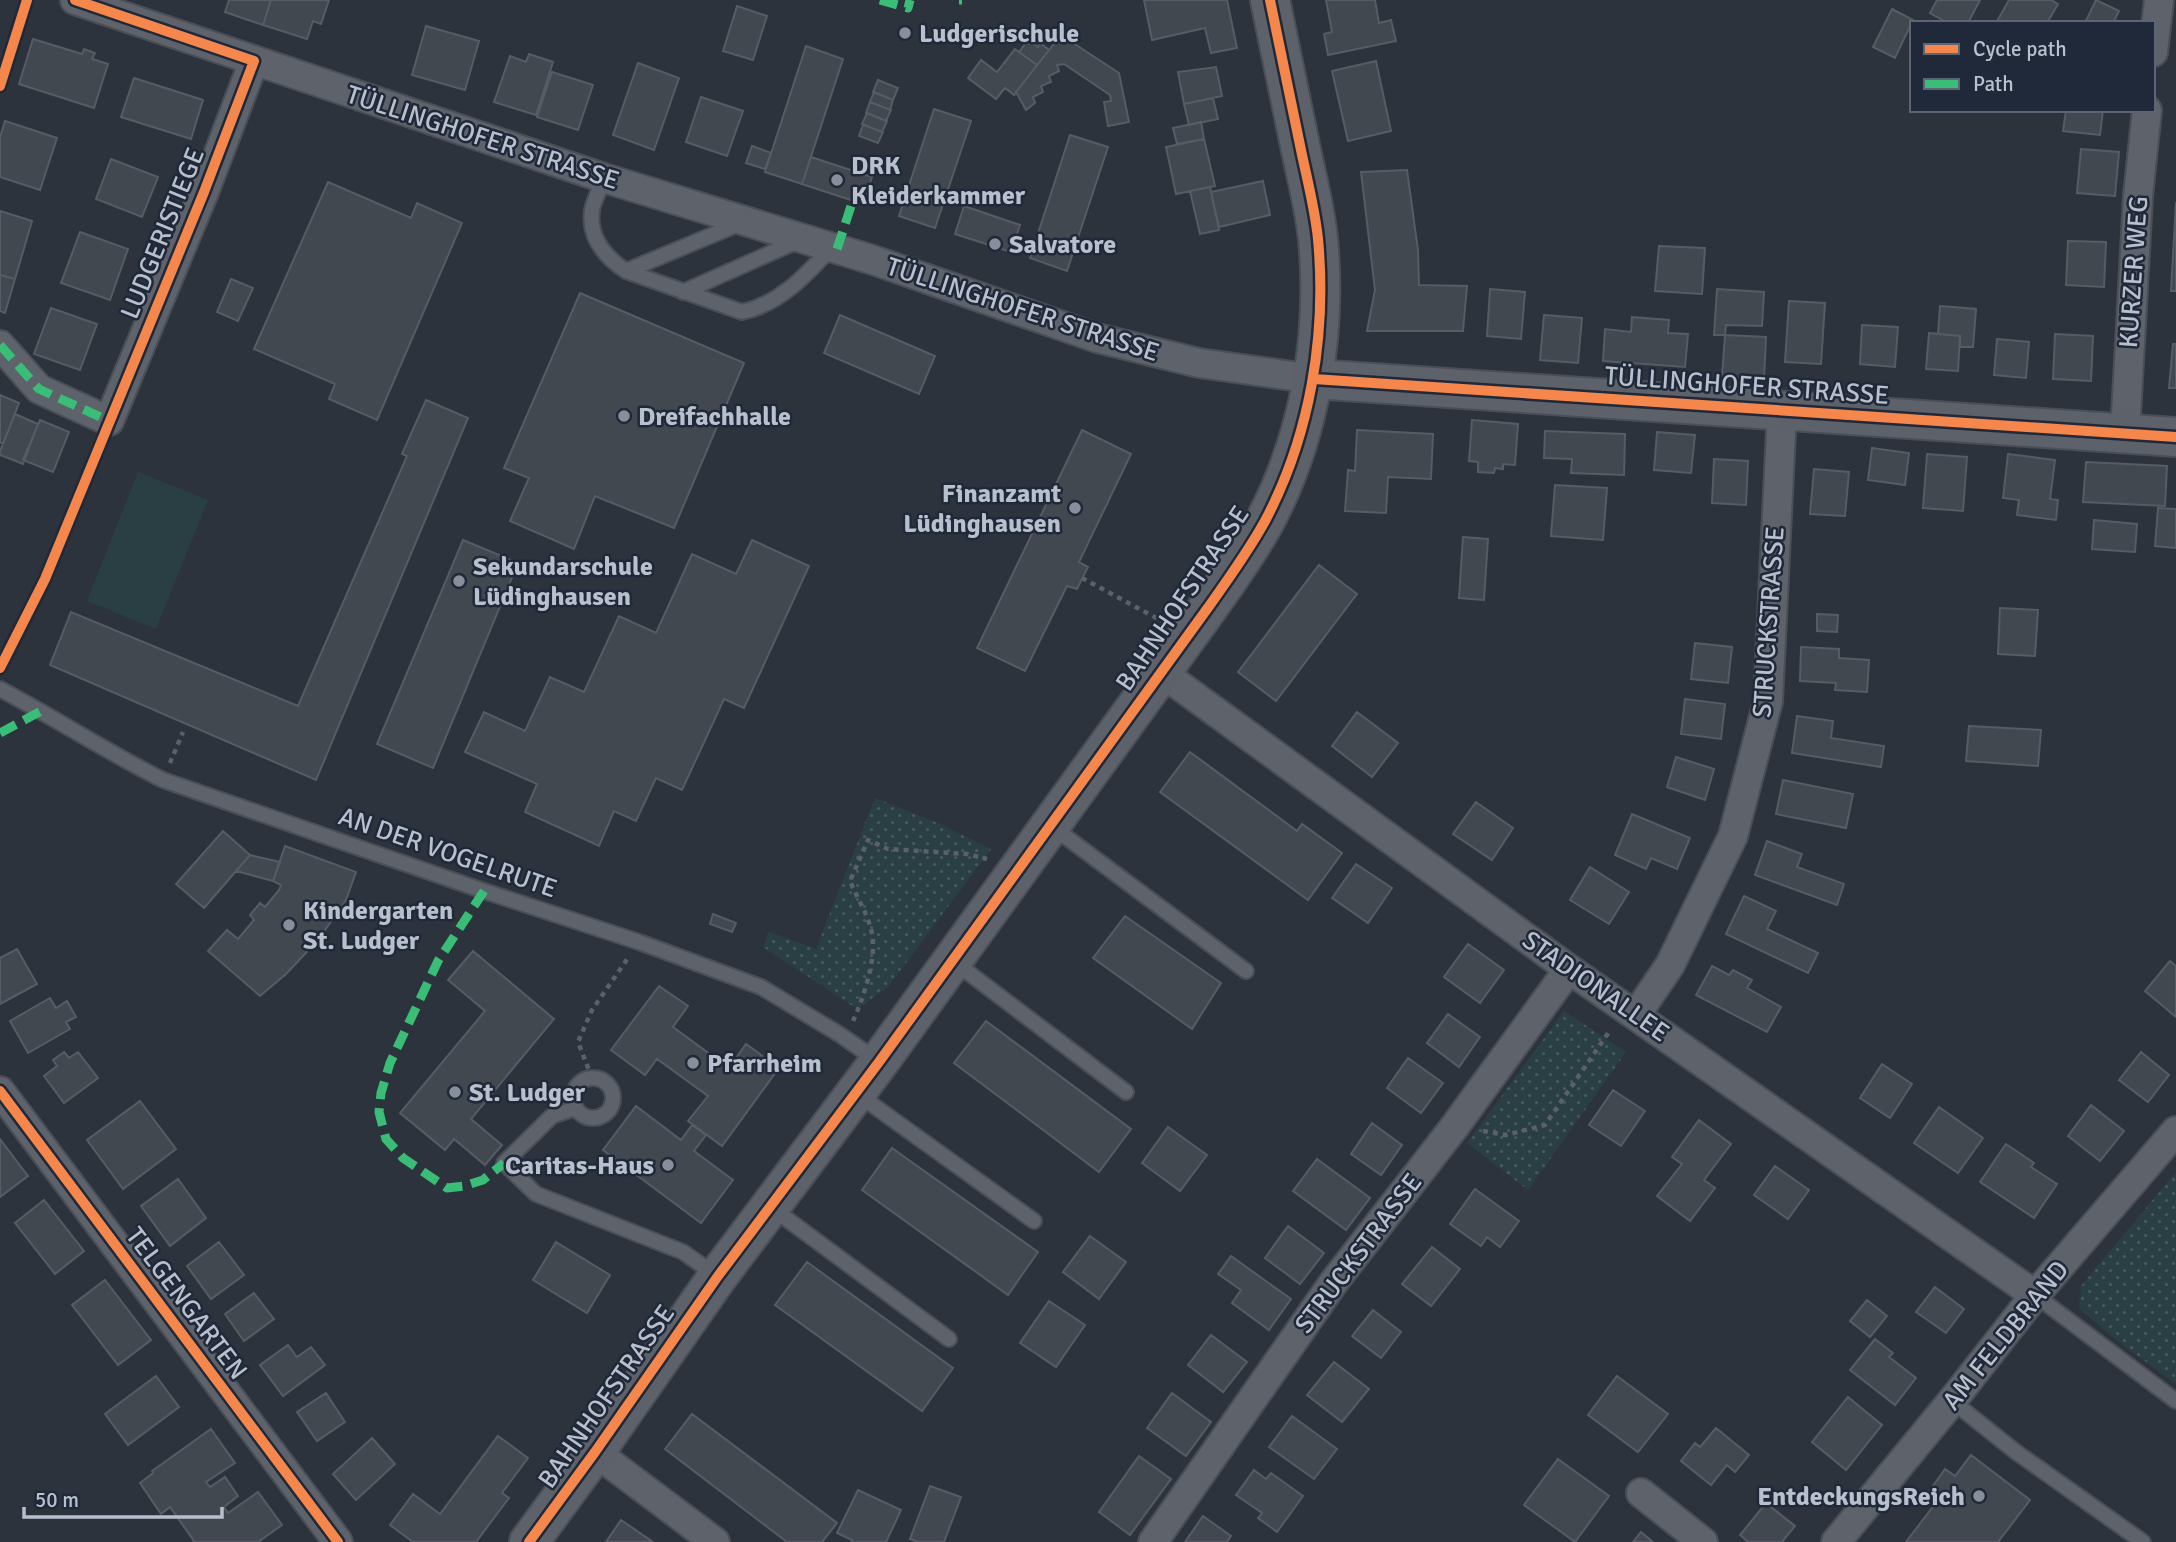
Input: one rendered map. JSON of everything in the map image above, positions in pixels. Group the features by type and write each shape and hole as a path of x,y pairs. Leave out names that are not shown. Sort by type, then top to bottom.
{"main road":[{"name":"BAHNHOFSTRASSE","path":"529,1542 718,1276 879,1062 1188,635 1244,556 1265,520 1297,442 1314,379 1319,310 1318,239 1270,0"},
{"name":"TÜLLINGHOFER STRASSE","path":"1314,379 2176,437"}],"street":[{"name":"TÜLLINGHOFER STRASSE","path":"75,0 604,178 873,260 1097,338 1199,363 1314,379"},
{"path":"2155,37 2160,0 2176,8"},
{"name":"LUDGERISTIEGE","path":"0,345 39,389 109,421 204,192 254,61"},
{"name":"KURZER WEG","path":"2125,434 2137,196 2147,112"},
{"name":"STRUCKSTRASSE","path":"1631,1012 1670,965 1733,836 1768,701 1782,410"},
{"name":"STADIONALLEE","path":"1161,671 1569,969 2035,1295"},
{"name":"STRUCKSTRASSE","path":"1153,1542 1334,1282 1455,1126 1569,969"},
{"name":"TELGENGARTEN","path":"0,1091 338,1542"},
{"name":"AM FELDBRAND","path":"1836,1542 2035,1295 2176,1131"},
{"path":"595,1452 715,1542"},
{"path":"1641,1493 1703,1542"}],"lane":[{"path":"604,178 592,209 592,228 599,246 611,261 626,271 742,312 760,308 792,286 831,248"},
{"path":"626,271 744,222"},
{"path":"683,292 804,239"},
{"name":"AN DER VOGELRUTE","path":"0,689 163,780 639,942 761,987 846,1038 879,1062"},
{"path":"1049,824 1246,971"},
{"path":"952,960 1126,1092"},
{"path":"592,1078 609,1086 612,1103 605,1114 593,1118 581,1115 575,1108 573,1098 576,1087 584,1080 592,1078"},
{"path":"856,1093 1034,1221"},
{"path":"575,1108 552,1116 504,1163 536,1194 683,1252 718,1276"},
{"path":"771,1207 949,1339"},
{"path":"2035,1295 2176,1401"},
{"path":"1952,1401 2016,1452 2143,1542"}],"path":[{"path":"1083,578 1188,635"},
{"path":"163,780 183,732"},
{"path":"846,1038 859,1006 873,947 872,932 850,881 868,840 888,849 967,854 1018,867"},
{"path":"592,1078 578,1042 592,1010 639,942"},
{"path":"1455,1126 1506,1135 1545,1125 1631,1012"}],"green space":[{"path":"138,472 208,500 156,629 87,601"},
{"path":"875,798 940,824 991,849 888,987 857,1009 763,947 769,932 816,949"},
{"path":"1564,1011 1626,1052 1528,1190 1467,1143"},
{"path":"2176,1172 2176,1384 2115,1339 2079,1308 2081,1286"}],"building":[{"path":"229,0 271,0 263,25 225,12"},
{"path":"271,0 329,0 321,24 313,21 307,39 263,25"},
{"path":"1144,0 1227,0 1237,48 1211,53 1205,28 1152,40"},
{"path":"1326,0 1375,0 1379,23 1391,20 1396,41 1328,55 1324,34 1332,32"},
{"path":"1937,0 1980,0 1969,21 1944,21 1930,13"},
{"path":"2009,0 2051,0 2058,4 2048,21 1997,21"},
{"path":"2096,0 2119,11 2114,21 2086,21"},
{"path":"737,6 767,16 753,60 723,51"},
{"path":"1892,9 1913,20 1910,21 1895,58 1873,47"},
{"path":"426,26 479,41 465,90 412,75"},
{"path":"1061,35 1119,73 1129,122 1108,126 1104,102 1111,101 1110,95 1064,64 1057,65 1059,71 1049,76 1051,82 1041,86 1043,92 1033,97 1035,103 1026,110 1016,92"},
{"path":"33,39 82,54 84,49 95,53 92,59 108,64 94,108 19,84"},
{"path":"1028,40 1038,47 1040,43 1049,50 1037,65 1019,52"},
{"path":"806,46 843,59 802,184 765,172"},
{"path":"1015,49 1037,65 1014,95 1005,88 996,99 968,78 981,60 997,72"},
{"path":"529,54 553,62 536,115 494,102 510,56 526,62"},
{"path":"1376,61 1391,131 1348,141 1332,71"},
{"path":"638,63 679,78 654,150 613,135"},
{"path":"1216,67 1222,96 1184,104 1178,72"},
{"path":"552,72 593,85 578,130 537,117"},
{"path":"134,78 203,100 191,139 121,117"},
{"path":"878,80 898,88 893,100 873,92"},
{"path":"874,92 893,100 890,110 870,102"},
{"path":"701,97 743,111 727,156 686,142"},
{"path":"1213,98 1218,119 1189,125 1184,104"},
{"path":"870,102 891,110 886,121 866,113"},
{"path":"934,109 971,121 935,228 899,216"},
{"path":"2066,112 2103,112 2100,135 2063,131"},
{"path":"867,113 887,121 882,132 862,124"},
{"path":"5,121 57,138 40,190 0,177 0,137"},
{"path":"1201,122 1204,139 1177,144 1173,128"},
{"path":"863,125 883,132 878,143 859,136"},
{"path":"1070,135 1108,147 1067,271 1030,258"},
{"path":"1204,139 1215,186 1176,194 1166,147"},
{"path":"752,146 771,153 765,169 746,163"},
{"path":"2081,149 2119,152 2115,196 2077,193"},
{"name":"DRK Kleiderkammer","path":"811,157 872,177 863,204 802,184"},
{"path":"111,159 158,177 142,217 96,199"},
{"path":"1407,170 1418,250 1419,285 1467,286 1463,331 1367,331 1375,290 1361,172"},
{"path":"1263,181 1270,215 1219,227 1211,192"},
{"path":"328,182 411,218 417,203 462,223 377,420 329,399 335,384 254,349"},
{"path":"1210,187 1219,230 1200,234 1190,191"},
{"path":"2176,202 2176,291 2171,291"},
{"path":"964,206 1020,225 1011,252 955,234"},
{"path":"0,211 32,221 15,279 0,275"},
{"path":"80,232 128,249 110,300 61,283"},
{"path":"2068,241 2106,242 2104,287 2066,285"},
{"path":"1659,246 1705,248 1702,294 1655,291"},
{"path":"0,275 15,279 5,313 0,311"},
{"path":"231,279 253,288 238,321 217,312"},
{"path":"1490,289 1525,292 1521,339 1487,336"},
{"path":"1717,289 1764,292 1762,326 1726,325 1725,335 1714,335"},
{"name":"Dreifachhalle","path":"580,293 744,363 674,528 595,496 574,549 510,521 529,478 504,468"},
{"path":"1789,301 1825,303 1821,364 1785,362"},
{"path":"1940,306 1976,309 1973,347 1960,347 1960,336 1938,334"},
{"path":"51,308 97,324 80,370 34,354"},
{"path":"840,315 935,356 919,394 824,353"},
{"path":"1544,315 1582,318 1578,363 1540,360"},
{"path":"1632,317 1669,320 1668,333 1688,334 1685,367 1603,361 1605,329 1631,332"},
{"path":"1862,325 1898,327 1895,367 1860,364"},
{"path":"1929,333 1960,336 1958,371 1926,369"},
{"path":"2055,334 2093,336 2091,381 2053,379"},
{"path":"1725,335 1766,337 1764,379 1722,376"},
{"path":"1997,339 2029,342 2026,378 1994,375"},
{"path":"2173,344 2176,344 2176,388 2169,388"},
{"path":"0,395 19,403 3,444 0,442"},
{"path":"426,400 468,418 316,780 50,665 71,612 298,706 407,456 402,454"},
{"path":"15,414 38,424 23,464 0,455"},
{"path":"40,420 69,432 53,472 23,460"},
{"path":"1472,420 1518,424 1515,465 1503,464 1503,469 1495,468 1494,473 1478,472 1478,462 1469,461"},
{"name":"Finanzamt Lüdinghausen","path":"1082,430 1131,454 1079,562 1088,567 1077,589 1067,586 1025,671 977,648"},
{"path":"1357,430 1433,434 1431,479 1388,477 1386,513 1345,511 1348,470 1355,471"},
{"path":"1545,431 1625,434 1624,475 1571,473 1572,459 1544,458"},
{"path":"1657,432 1695,435 1691,473 1654,470"},
{"path":"1872,448 1909,453 1905,485 1868,480"},
{"path":"1927,454 1967,457 1963,511 1923,508"},
{"path":"2008,454 2055,460 2050,499 2058,500 2056,520 2017,515 2019,500 2003,498"},
{"path":"1714,459 1748,461 1746,505 1712,503"},
{"path":"2086,462 2167,466 2165,506 2083,502"},
{"path":"1814,469 1849,472 1845,516 1810,514"},
{"path":"1555,485 1607,488 1603,540 1551,536"},
{"path":"2158,508 2176,509 2176,548 2155,546"},
{"path":"2094,520 2137,524 2135,552 2092,549"},
{"path":"1463,537 1488,539 1484,600 1459,598"},
{"path":"463,540 518,563 433,768 377,744"},
{"path":"752,540 809,566 744,708 724,699 682,790 656,778 636,821 614,811 599,846 525,812 537,784 465,752 484,712 525,731 550,677 584,692 619,616 656,633 692,554 736,574"},
{"path":"1319,565 1357,594 1276,701 1238,672"},
{"path":"2000,608 2038,610 2035,656 1998,654"},
{"path":"1817,614 1838,615 1837,632 1817,631"},
{"path":"1695,643 1732,647 1728,683 1691,679"},
{"path":"1801,647 1839,649 1839,658 1869,660 1867,692 1835,690 1836,683 1800,681"},
{"path":"1685,699 1725,704 1721,739 1681,734"},
{"path":"1357,712 1398,743 1372,777 1332,746"},
{"path":"1797,716 1833,721 1831,738 1884,746 1881,767 1792,753"},
{"path":"1969,726 2041,730 2038,766 1966,761"},
{"path":"1190,752 1297,831 1302,824 1342,853 1308,900 1160,792"},
{"path":"1676,757 1714,769 1705,800 1667,787"},
{"path":"1783,780 1853,794 1846,828 1776,814"},
{"path":"1476,802 1513,828 1492,860 1453,834"},
{"path":"1632,814 1690,838 1677,869 1651,858 1646,869 1615,855"},
{"path":"223,831 250,855 204,908 176,884"},
{"path":"1767,841 1802,854 1797,867 1844,884 1837,905 1755,875"},
{"name":"Kindergarten St. Ludger","path":"285,846 356,872 346,900 318,940 286,974 260,996 208,951 227,930 238,939 254,920 250,915 260,903 265,907 279,890 281,885 273,881"},
{"path":"250,855 280,862 273,881 236,871"},
{"path":"1356,864 1392,888 1368,923 1332,898"},
{"path":"1590,867 1629,892 1609,924 1570,900"},
{"path":"1744,896 1776,911 1767,929 1818,953 1808,973 1726,934"},
{"path":"713,914 736,923 732,932 710,924"},
{"path":"1125,916 1221,983 1192,1029 1093,958"},
{"path":"1468,944 1504,970 1480,1003 1444,977"},
{"path":"17,949 37,984 0,1004 0,958"},
{"path":"473,951 554,1019 471,1119 502,1145 485,1165 454,1139 445,1150 400,1113 485,1011 448,980"},
{"path":"2170,961 2176,966 2176,1017 2145,991"},
{"path":"1712,966 1729,975 1733,970 1752,980 1747,988 1781,1007 1767,1032 1696,995"},
{"name":"Pfarrheim","path":"659,986 688,1006 673,1027 729,1068 746,1044 779,1068 722,1146 688,1121 708,1096 657,1059 645,1075 611,1050"},
{"path":"50,998 56,1008 67,1001 76,1017 66,1022 70,1029 28,1053 10,1021"},
{"path":"1448,1014 1480,1037 1459,1067 1427,1043"},
{"path":"986,1021 1131,1129 1099,1172 954,1063"},
{"path":"64,1052 69,1058 78,1052 98,1078 64,1103 44,1076 57,1066 53,1060"},
{"path":"2141,1052 2169,1075 2148,1102 2119,1080"},
{"path":"1408,1058 1443,1083 1421,1113 1387,1088"},
{"path":"1882,1064 1912,1084 1890,1118 1860,1098"},
{"path":"1613,1090 1645,1111 1621,1146 1589,1125"},
{"path":"140,1101 176,1149 123,1189 87,1140"},
{"path":"2091,1105 2124,1131 2100,1161 2068,1136"},
{"name":"Caritas-Haus","path":"636,1106 681,1140 692,1125 706,1135 694,1151 733,1180 701,1223 603,1150"},
{"path":"1939,1107 1983,1138 1958,1173 1914,1143"},
{"path":"1699,1120 1731,1144 1704,1180 1715,1188 1690,1221 1657,1196 1682,1164 1672,1157"},
{"path":"1372,1123 1402,1145 1381,1175 1351,1154"},
{"path":"1168,1127 1207,1155 1180,1191 1142,1163"},
{"path":"0,1139 28,1176 0,1197"},
{"path":"2006,1144 2034,1163 2031,1167 2057,1184 2034,1218 1980,1182"},
{"path":"892,1148 1038,1252 1008,1295 862,1190"},
{"path":"1317,1159 1370,1198 1346,1230 1293,1191"},
{"path":"1775,1166 1809,1190 1788,1219 1754,1195"},
{"path":"178,1179 206,1218 170,1246 141,1206"},
{"path":"1475,1189 1519,1221 1500,1247 1487,1237 1481,1246 1450,1224"},
{"path":"44,1200 84,1251 55,1274 15,1223"},
{"path":"1288,1226 1324,1253 1300,1284 1265,1258"},
{"path":"1090,1236 1126,1262 1099,1299 1063,1272"},
{"path":"219,1242 244,1275 211,1299 187,1266"},
{"path":"556,1242 610,1275 587,1313 533,1280"},
{"path":"1432,1247 1460,1269 1431,1306 1402,1284"},
{"path":"1231,1256 1291,1299 1269,1330 1232,1303 1241,1290 1218,1274"},
{"path":"807,1262 953,1368 922,1411 775,1305"},
{"path":"105,1280 151,1340 118,1365 72,1305"},
{"path":"1935,1287 1964,1309 1946,1333 1916,1312"},
{"path":"254,1293 274,1319 244,1341 225,1314"},
{"path":"1867,1300 1887,1316 1870,1337 1850,1321"},
{"path":"1049,1301 1085,1325 1056,1367 1020,1343"},
{"path":"1373,1310 1401,1332 1381,1358 1352,1336"},
{"path":"1211,1335 1247,1362 1223,1392 1188,1365"},
{"path":"1875,1339 1893,1353 1889,1357 1916,1378 1895,1405 1850,1370"},
{"path":"288,1345 297,1357 311,1347 325,1365 283,1396 260,1365"},
{"path":"1334,1362 1369,1389 1342,1422 1307,1395"},
{"path":"156,1376 179,1407 128,1445 105,1414"},
{"path":"1617,1376 1668,1414 1638,1452 1588,1415"},
{"path":"326,1393 345,1422 317,1441 297,1412"},
{"path":"1172,1393 1211,1422 1186,1456 1147,1428"},
{"path":"1848,1397 1882,1425 1846,1470 1812,1442"},
{"path":"692,1414 837,1523 822,1542 787,1542 665,1449"},
{"path":"1292,1416 1337,1449 1314,1479 1269,1447"},
{"path":"1716,1428 1749,1455 1735,1472 1727,1465 1711,1485 1681,1461 1695,1443 1700,1447"},
{"path":"211,1429 235,1463 206,1482 210,1487 225,1477 238,1496 224,1507 228,1513 258,1492 282,1525 258,1542 193,1542 170,1507 161,1514 140,1483 153,1473 152,1471"},
{"path":"498,1436 528,1458 502,1493 509,1498 476,1542 413,1542 390,1525 413,1494 440,1514"},
{"path":"372,1438 395,1464 356,1500 333,1474"},
{"name":"EntdeckungsReich","path":"1971,1455 2030,1500 1998,1542 1906,1542 1938,1500 1928,1493 1945,1469 1955,1476"},
{"path":"1139,1456 1171,1479 1130,1535 1099,1512"},
{"path":"1558,1459 1609,1496 1575,1542 1524,1505"},
{"path":"1254,1470 1266,1479 1271,1473 1303,1496 1277,1532 1258,1518 1262,1513 1236,1495"},
{"path":"930,1486 961,1497 944,1542 918,1542 910,1539"},
{"path":"858,1490 901,1510 886,1542 851,1542 852,1540 837,1533"},
{"path":"1766,1503 1795,1526 1782,1542 1748,1542 1740,1535"},
{"path":"1203,1516 1231,1536 1227,1542 1185,1542"},
{"path":"621,1520 653,1542 606,1542"},
{"path":"1641,1532 1653,1542 1633,1542"}],"marked path":[{"path":"880,0 908,8 910,0"},
{"path":"837,249 853,200"},
{"path":"0,345 39,389 109,421"},
{"path":"0,733 41,711"},
{"path":"484,891 438,961 390,1063 381,1093 379,1112 386,1139 403,1158 447,1188 483,1180 504,1163"}],"cycle path":[{"path":"0,86 27,0"},
{"path":"0,668 45,579 204,192 254,61 75,0"},
{"path":"529,1542 718,1276 879,1062 1207,609 1265,521 1281,488 1294,455 1312,384 1320,312 1320,275 1315,217 1270,0"},
{"path":"1314,379 2176,437"},
{"path":"0,1091 338,1542"}],"place":[{"name":"Ludgerischule","path":"905,33"},
{"name":"DRK Kleiderkammer","path":"837,180"},
{"name":"Salvatore","path":"995,244"},
{"name":"Dreifachhalle","path":"624,416"},
{"name":"Finanzamt Lüdinghausen","path":"1075,508"},
{"name":"Sekundarschule Lüdinghausen","path":"459,581"},
{"name":"Kindergarten St. Ludger","path":"289,925"},
{"name":"Pfarrheim","path":"693,1063"},
{"name":"St. Ludger","path":"455,1092"},
{"name":"Caritas-Haus","path":"668,1165"},
{"name":"EntdeckungsReich","path":"1979,1496"}]}
